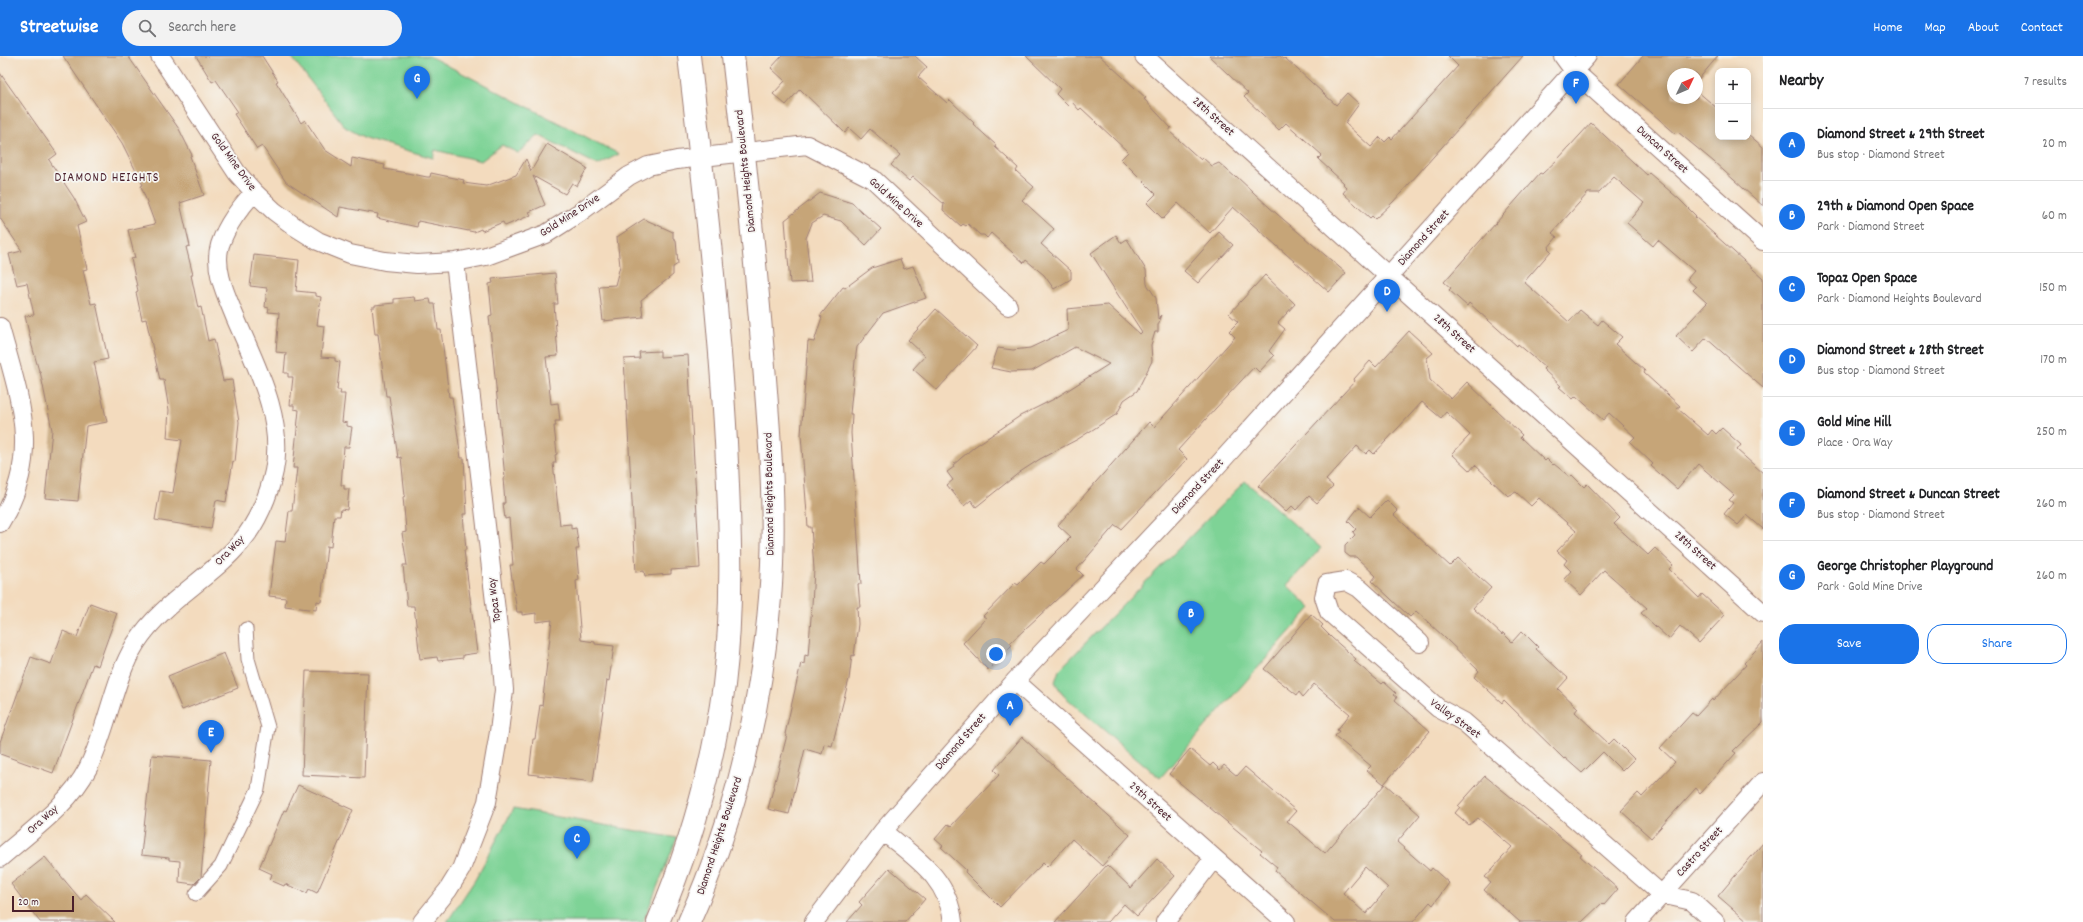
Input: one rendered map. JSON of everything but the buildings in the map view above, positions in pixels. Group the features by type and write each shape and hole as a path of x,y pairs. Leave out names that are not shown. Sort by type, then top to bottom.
{"main road":[{"path":"658,922 673,886 698,810 718,725 724,684 731,596 731,546 724,404 701,158 689,56"},
{"name":"Diamond Heights Boulevard","path":"689,922 715,859 741,775 759,689 770,596 772,487 767,402 744,152 733,56"}],"street":[{"name":"Gold Mine Drive","path":"160,56 238,173 254,192 274,211 294,226 318,241 350,254 385,261 417,264 455,262 486,256 546,234 579,213 629,176 648,166 744,152 807,145 873,179 1008,306"},
{"name":"28th Street","path":"1144,56 1763,613"},
{"name":"Duncan Street","path":"1563,56 1574,71 1763,242"},
{"name":"Diamond Street","path":"814,922 883,831 1015,681 1207,478 1587,56"},
{"name":"Ora Way","path":"0,858 48,817 68,796 87,769 110,710 121,674 136,643 161,613 223,560 242,541 267,496 274,470 277,439 270,406 226,295 219,272 220,247 227,226 254,192"},
{"name":"Topaz Way","path":"422,922 448,890 461,869 487,802 499,732 504,690 455,262"},
{"path":"0,326 21,407 25,447 23,465 17,488 0,523"},
{"name":"Valley Street","path":"1420,643 1359,588 1346,581 1327,584 1324,597 1329,612 1438,708 1464,722 1661,894 1692,901 1715,922"},
{"path":"196,894 221,866 258,789 268,727 248,659 246,629"},
{"name":"29th Street","path":"1015,681 1286,922"},
{"name":"Castro Street","path":"1637,922 1763,782"},
{"path":"883,831 931,873 944,888 951,906 953,922"},
{"path":"1165,922 1214,858"}],"green space":[{"path":"291,56 429,56 619,154 598,165 538,135 518,153 502,145 481,161 435,150 433,158 365,138 345,127"},
{"path":"1245,481 1321,548 1287,585 1311,608 1160,778 1063,695 1055,682 1059,670"},
{"path":"513,809 677,838 643,922 447,922 475,880"}],"place":[{"name":"George Christopher Playground","path":"417,99"},
{"name":"Diamond Street & Duncan Street","path":"1576,104"},
{"name":"Diamond Street & 28th Street","path":"1387,312"},
{"name":"29th & Diamond Open Space","path":"1191,634"},
{"name":"Diamond Street & 29th Street","path":"1010,726"},
{"name":"Gold Mine Hill","path":"211,753"},
{"name":"Topaz Open Space","path":"577,859"}],"district":[{"name":"DIAMOND HEIGHTS","path":"107,178"}]}
